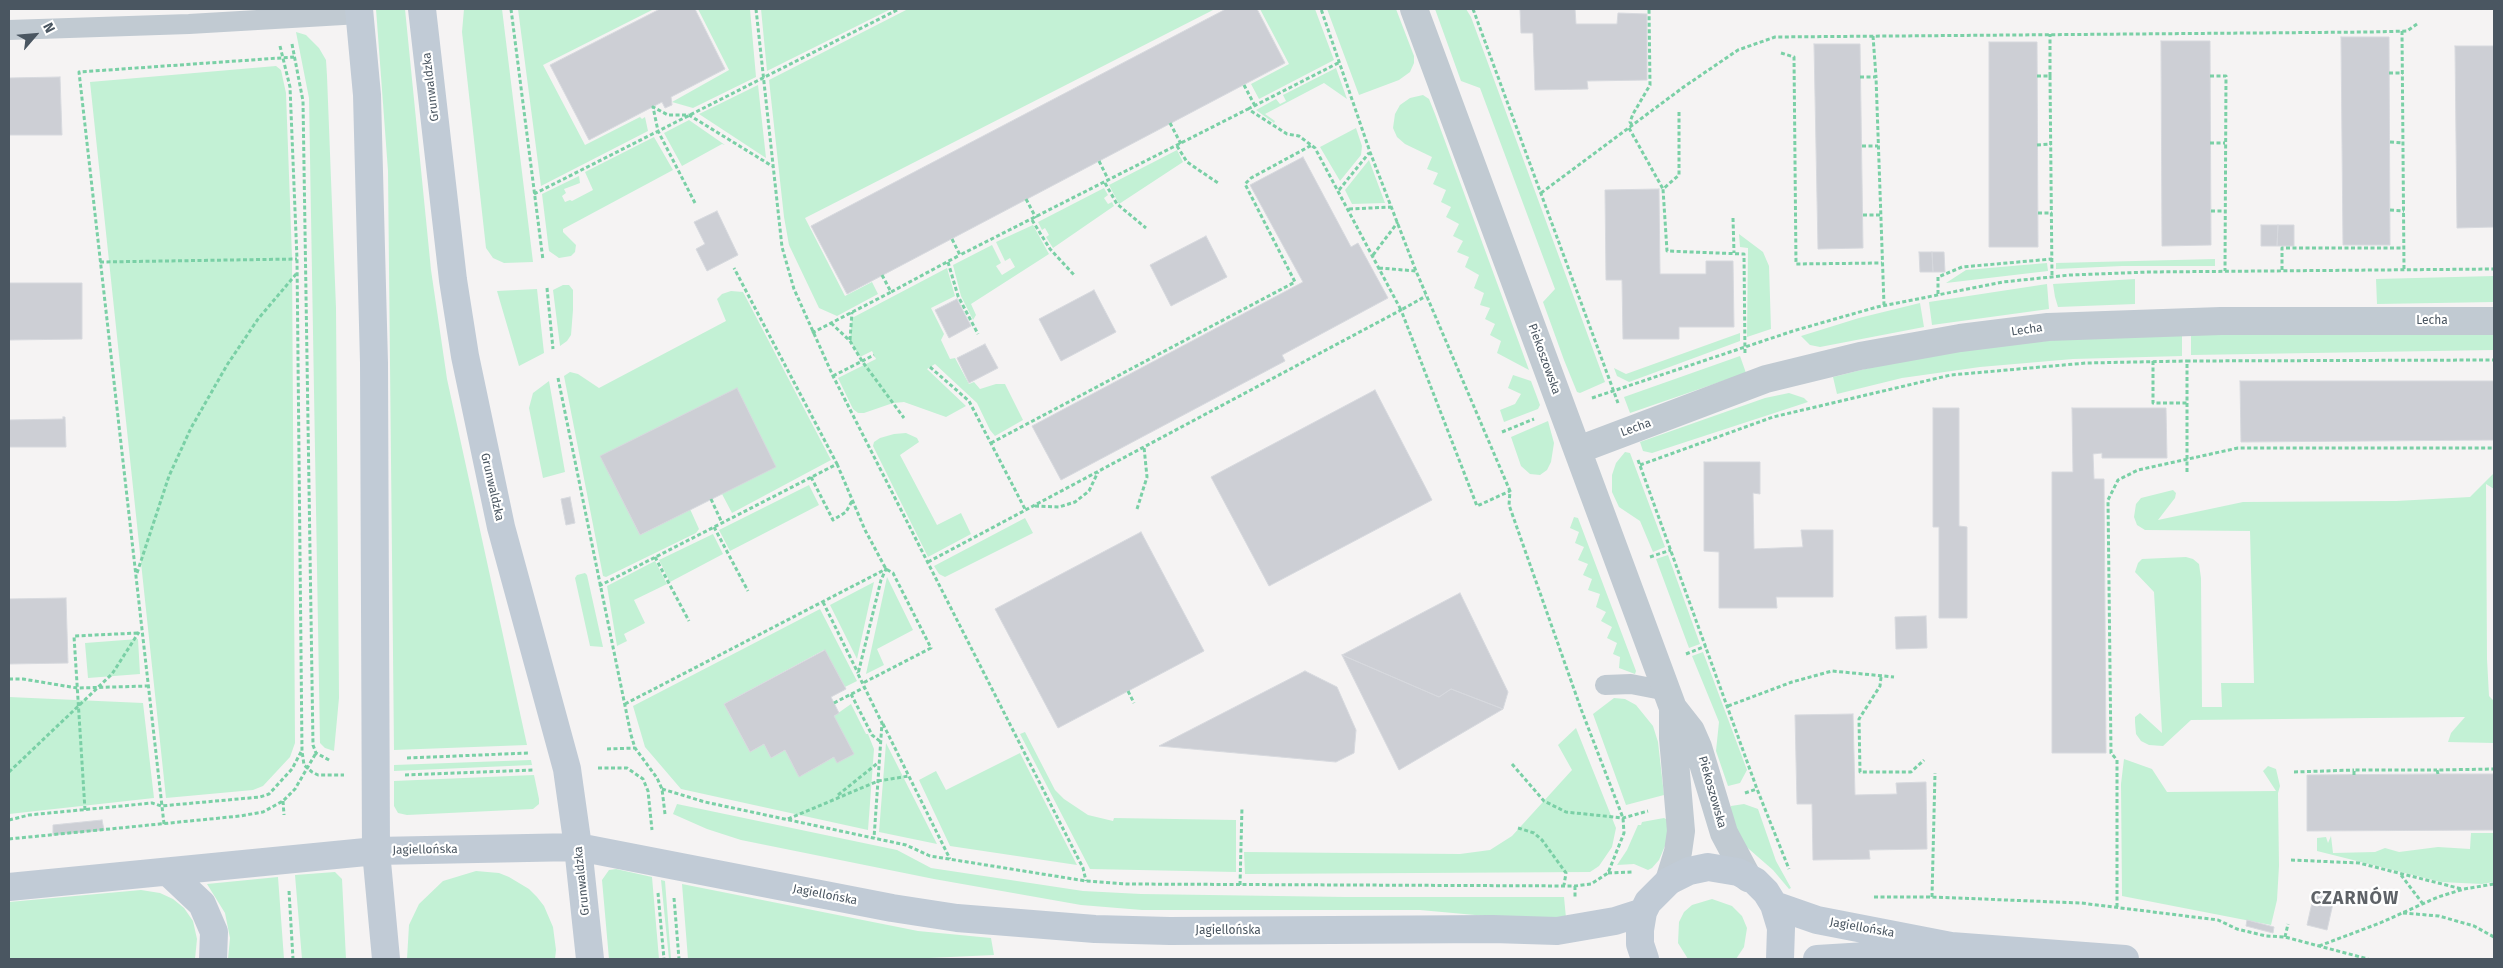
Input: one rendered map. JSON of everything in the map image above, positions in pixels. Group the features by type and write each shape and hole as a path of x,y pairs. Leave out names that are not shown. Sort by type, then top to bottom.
{"street":[{"name":"Grunwaldzka","path":"422,9 453,280 470,382 503,536 567,768 590,959"},
{"name":"Piekoszowska","path":"1414,9 1670,700 1691,732 1698,747 1724,834 1748,878"},
{"path":"359,11 367,95 374,363 376,851 386,959"},
{"name":"Lecha","path":"1578,450 1756,383 1804,369 1898,348 2048,327 2221,321 2494,321"},
{"name":"Piekoszowska","path":"1669,881 1678,852 1681,831 1670,700"},
{"name":"Jagiellońska","path":"9,887 376,851 578,847 920,912 1015,924 1094,929 1170,932 1483,929 1557,931 1615,921 1643,912"},
{"path":"1645,959 1640,944 1643,912 1658,891 1669,881 1689,871 1708,867 1726,869 1748,878 1766,892 1778,916 1782,939 1780,959"},
{"path":"168,872 202,904 214,932 213,959"},
{"name":"Jagiellońska","path":"1774,905 1817,920 1951,946 2125,959"},
{"name":"Jagiellońska","path":"1816,959 1883,955 1951,946"}],"lane":[{"path":"9,30 283,18 359,11"},
{"path":"1605,685 1631,684 1670,700"}],"path":[{"path":"511,9 543,260"},
{"path":"756,9 782,248 794,289 812,333 833,376 1083,868 1086,881"},
{"path":"534,194 899,9"},
{"path":"662,788 704,802 906,845 930,856 1086,881 1127,884 1240,885 1564,885 1591,884 1608,873 1624,833 1623,818 1581,708 1509,505 1510,491 1416,271 1370,152 1321,9"},
{"path":"1473,9 1620,407"},
{"path":"1649,9 1650,85 1633,114 1630,127 1663,189 1667,202 1667,251 1744,254 1745,354 1756,383"},
{"path":"283,18 294,57 303,101 313,746 316,753 330,761"},
{"path":"283,18 277,32 290,87 297,259 302,751 307,768 318,775 324,776"},
{"path":"1541,193 1731,55 1752,45 1781,36 2407,31 2417,24"},
{"path":"2402,31 2404,270"},
{"path":"2050,34 2052,277"},
{"path":"1873,36 1884,306"},
{"path":"1781,53 1794,57 1796,264 1882,263"},
{"path":"164,824 79,72 294,57"},
{"path":"812,333 960,255 1340,62"},
{"path":"2389,73 2403,73"},
{"path":"2037,76 2050,76"},
{"path":"2210,76 2226,76 2225,271"},
{"path":"1860,77 1876,77"},
{"path":"1244,85 1255,106"},
{"path":"695,203 658,131 653,107 668,115 689,115 772,167"},
{"path":"1248,109 1287,134 1299,136 1312,145 1339,190 1401,310 1477,506 1510,491"},
{"path":"1663,189 1680,175 1679,112"},
{"path":"1170,123 1187,162 1218,183"},
{"path":"2390,142 2404,143"},
{"path":"2210,144 2225,143"},
{"path":"2037,145 2051,144"},
{"path":"991,443 1296,282 1246,184 1251,178 1312,145"},
{"path":"1862,146 1878,146"},
{"path":"1339,190 1370,152"},
{"path":"1099,161 1117,204 1146,228"},
{"path":"1026,199 1050,249 1076,276"},
{"path":"1348,209 1391,207"},
{"path":"2390,210 2404,211"},
{"path":"2211,211 2226,211"},
{"path":"2038,213 2052,214"},
{"path":"1863,215 1880,215"},
{"path":"1733,218 1734,253"},
{"path":"1372,255 1398,222"},
{"path":"952,239 960,255"},
{"path":"2282,270 2282,248 2404,248"},
{"path":"100,262 297,259"},
{"path":"1938,294 1938,277 1952,273 1962,267 2052,259"},
{"path":"948,262 958,296 978,334"},
{"path":"734,268 837,464 851,492 852,501 886,569 893,573 931,648 863,683"},
{"path":"1379,268 1416,271"},
{"path":"136,574 169,476 191,428 227,365 258,319 297,272"},
{"path":"882,275 891,292"},
{"path":"547,288 553,349"},
{"path":"928,562 1426,296"},
{"path":"850,341 852,312"},
{"path":"832,323 850,341 862,361 904,418"},
{"path":"833,376 874,355"},
{"path":"1640,465 1773,417 1951,375 2068,364 2153,361 2494,360"},
{"path":"2153,361 2153,403 2187,403"},
{"path":"2187,361 2187,472"},
{"path":"930,366 969,401 1026,511"},
{"path":"558,378 599,586 635,748 658,778 662,788 665,814"},
{"path":"1590,399 1614,391"},
{"path":"1502,432 1538,418"},
{"path":"1136,509 1147,477 1144,447"},
{"path":"2117,907 2117,760 2111,753 2108,500 2113,487 2125,475 2187,458 2238,448 2494,448"},
{"path":"1638,458 1757,789 1792,872"},
{"path":"599,586 837,464"},
{"path":"1035,506 1059,507 1075,502 1089,491 1098,472"},
{"path":"811,477 833,520 846,512 852,501"},
{"path":"711,499 722,523"},
{"path":"714,527 748,591"},
{"path":"655,557 689,621"},
{"path":"625,704 886,569"},
{"path":"858,674 881,580 886,569"},
{"path":"822,602 950,859"},
{"path":"85,810 74,636 143,632"},
{"path":"9,772 112,674 138,633"},
{"path":"1728,706 1792,682 1832,671 1894,677"},
{"path":"1881,677 1880,686 1859,719 1860,772 1911,772 1924,760"},
{"path":"9,679 77,688 148,686"},
{"path":"834,703 865,687"},
{"path":"1128,691 1134,703"},
{"path":"851,694 872,734 881,742"},
{"path":"874,838 882,723"},
{"path":"607,749 635,748"},
{"path":"9,820 29,816 152,803 161,806 252,798 269,794 292,770 302,751"},
{"path":"9,839 263,812 283,801 295,789 316,753"},
{"path":"404,758 529,753"},
{"path":"787,820 836,797 880,762"},
{"path":"1512,764 1544,801 1566,812 1623,818"},
{"path":"616,767 628,768 643,779 648,791 650,805"},
{"path":"2294,772 2437,772 2494,769"},
{"path":"404,775 533,770"},
{"path":"1932,897 1935,773"},
{"path":"836,797 852,794 878,781 909,776"},
{"path":"283,801 284,814"},
{"path":"1240,885 1242,807"},
{"path":"1518,828 1534,833 1542,840 1566,873 1564,885"},
{"path":"2291,860 2359,863 2464,889"},
{"path":"2400,874 2423,904"},
{"path":"2318,947 2464,889 2494,884"},
{"path":"288,885 293,959"},
{"path":"657,888 664,959"},
{"path":"674,892 679,959"},
{"path":"1865,897 1932,897 2081,903 2117,907 2218,920 2237,930 2266,936 2285,937 2368,959"},
{"path":"2402,913 2439,916 2474,926 2494,937"},
{"path":"2285,937 2288,924"}],"green space":[{"path":"376,9 405,9 431,270 447,379 527,745 394,750 388,171"},
{"path":"464,9 502,9 533,262 504,263 493,258 486,248 462,32"},
{"path":"518,9 654,9 543,65 585,145 640,117 642,119 645,117 648,131 541,186"},
{"path":"698,9 750,9 756,77 693,108 672,102 729,70"},
{"path":"761,9 891,9 767,71"},
{"path":"908,9 1215,9 805,218 845,296 872,282 878,294 837,316 819,308 789,245 784,217 769,80"},
{"path":"1260,9 1315,9 1334,60 1259,99 1251,84 1289,64"},
{"path":"1327,9 1396,9 1414,56 1414,63 1410,72 1399,80 1359,95"},
{"path":"1435,9 1466,9 1471,17 1605,382 1580,393 1577,392 1543,302 1555,289 1480,88 1461,81"},
{"path":"296,32 306,35 319,48 326,60 327,76 336,308 339,698 334,751 325,748 320,743 309,98"},
{"path":"276,66 281,70 286,93 292,258 295,743 290,757 263,786 253,790 166,798 90,82"},
{"path":"1336,68 1347,99 1324,83 1265,114 1275,121 1274,123 1256,110 1276,99 1280,104 1286,101 1283,95"},
{"path":"758,85 766,158 699,114"},
{"path":"1423,95 1429,99 1435,114 1529,370 1497,353 1501,341 1490,335 1495,324 1485,319 1490,308 1480,305 1484,293 1474,288 1479,275 1465,267 1469,257 1457,252 1463,241 1453,236 1459,224 1446,217 1451,207 1441,202 1446,190 1433,184 1438,173 1427,169 1432,157 1405,144 1397,137 1393,128 1395,114 1400,105 1410,98"},
{"path":"689,120 725,145 722,144 682,166 664,133"},
{"path":"1356,128 1362,146 1361,155 1340,181 1320,147"},
{"path":"654,137 673,170 563,229 563,232 576,245 575,252 571,256 559,258 549,251 542,194 579,176 580,183 564,189 566,193 562,196 565,202 572,201 593,190 585,172"},
{"path":"1177,150 1183,162 1119,204 1109,185"},
{"path":"1369,160 1385,203 1352,204 1345,190"},
{"path":"1104,188 1108,195 1104,198 1108,204 1112,202 1114,206 1053,248 1046,237 1049,235 1045,228 1042,230 1038,222"},
{"path":"1033,225 1049,254 971,304 976,315 973,320 961,296 953,265 992,245 1001,263 996,266 1002,275 1015,267 1010,258 1005,261 996,242"},
{"path":"1739,234 1763,252 1769,266 1771,329 1747,337 1748,248 1740,247"},
{"path":"2215,259 2215,266 2122,266 2056,269 2056,263"},
{"path":"2047,263 2048,271 1946,283 1966,270"},
{"path":"947,268 955,296 931,308 944,334 941,340 950,359 955,358 969,384 974,382 980,389 996,384 1005,384 1023,420 995,436 990,430 977,403 935,364 927,369 966,406 946,417 904,402 893,403 864,413 858,413 853,409 838,378 876,359 872,351 860,357 850,341 852,318"},
{"path":"2494,276 2494,302 2377,304 2376,279"},
{"path":"2135,279 2135,304 2058,307 2053,284"},
{"path":"2047,284 2049,309 1932,325 1929,302"},
{"path":"563,285 569,285 573,290 573,310 571,335 560,346 553,290"},
{"path":"537,289 544,353 519,366 497,291"},
{"path":"731,291 743,292 831,460 732,513 722,494 601,456 640,535 690,509 699,529 696,533 606,577 603,576 564,376 570,372 578,374 599,388 726,321 717,299 722,294"},
{"path":"1920,303 1924,327 1820,347 1810,345 1801,336 1859,318"},
{"path":"1740,333 1740,341 1629,382 1617,376 1614,368 1626,374"},
{"path":"2494,333 2494,350 2191,355 2191,335"},
{"path":"2182,335 2182,356 2073,359 1980,367 1902,378 1837,394 1833,377 1901,360 1967,349 2065,339"},
{"path":"1740,356 1746,373 1630,413 1624,397"},
{"path":"1513,375 1531,381 1540,405 1538,409 1504,422 1500,410 1515,404 1521,394 1508,388"},
{"path":"549,381 565,472 543,478 529,408 533,393"},
{"path":"1789,393 1804,398 1808,402 1652,453 1643,451 1640,442 1765,398"},
{"path":"1548,421 1554,443 1551,462 1547,470 1540,475 1530,474 1521,466 1511,437"},
{"path":"906,433 917,438 919,442 900,455 937,525 961,513 971,534 928,557 873,446 874,442 880,438"},
{"path":"1625,452 1630,453 1665,547 1653,552 1640,521 1619,507 1612,492 1612,475 1616,463"},
{"path":"2494,473 2494,489 2486,484 2487,659 2489,696 2494,701 2494,743 2448,742 2451,733 2465,717 2191,720 2163,746 2149,745 2141,741 2136,734 2135,722 2135,717 2140,713 2162,733 2154,592 2135,572 2138,563 2142,559 2186,557 2193,559 2199,564 2201,578 2202,707 2222,707 2221,683 2254,683 2250,531 2145,530 2137,525 2134,517 2136,504 2141,498 2173,490 2176,493 2175,498 2158,520 2243,502 2396,501 2470,497"},
{"path":"809,485 819,505 730,551 719,530"},
{"path":"1574,517 1578,518 1636,671 1635,674 1619,668 1620,657 1613,654 1617,643 1607,638 1612,627 1601,621 1606,612 1596,607 1600,594 1588,590 1592,579 1583,575 1588,564 1578,560 1584,547 1575,543 1579,532 1570,528"},
{"path":"1025,518 1033,533 945,577 939,574 934,566"},
{"path":"713,534 723,554 670,582 659,560"},
{"path":"1668,555 1700,644 1689,648 1656,559"},
{"path":"655,561 667,584 634,600 645,623 624,634 627,641 617,646 607,586"},
{"path":"585,573 603,647 590,646 575,578 577,575"},
{"path":"887,577 913,630 877,649 884,665 866,674"},
{"path":"874,582 857,659 830,605"},
{"path":"820,609 857,681 845,687 824,650 724,704 750,752 764,744 771,758 785,750 799,776 834,757 834,716 851,704 874,749 868,830 681,789 645,747 633,706"},
{"path":"138,639 140,674 88,678 85,643"},
{"path":"1703,652 1747,770 1740,783 1728,786 1716,751 1719,722 1692,656"},
{"path":"9,697 143,703 154,798 9,814"},
{"path":"1614,698 1625,699 1636,705 1653,726 1658,742 1664,795 1626,805 1593,714"},
{"path":"1576,728 1616,828 1612,847 1599,866 1590,872 1245,874 1244,852 1460,854 1490,850 1512,836 1572,770 1558,745"},
{"path":"1025,732 1055,790 1064,799 1088,815 1113,821 1114,818 1236,820 1236,872 1090,869 1020,734"},
{"path":"886,743 937,844 879,832"},
{"path":"1020,753 1077,865 950,846 919,780 936,771 946,790"},
{"path":"2124,759 2152,769 2167,792 2276,791 2263,771 2268,766 2276,769 2280,786 2278,793 2279,866 2277,900 2271,925 2122,896 2121,784"},
{"path":"531,760 532,765 394,771 394,765"},
{"path":"534,775 539,804 533,809 407,815 398,813 394,806 394,781"},
{"path":"677,804 897,850 931,868 1083,891 1141,894 1345,897 1564,897 1566,918 1530,920 1420,910 1142,910 1081,905 934,879 741,840 707,829 673,814"},
{"path":"1744,804 1758,809 1776,861 1791,888 1789,889 1773,870 1742,843 1728,813 1731,806"},
{"path":"1664,818 1668,820 1668,839 1659,860 1652,868 1648,870 1634,864 1617,865 1627,850 1638,825 1641,825 1642,822"},
{"path":"2471,833 2494,833 2494,882 2482,884 2441,882 2317,851 2317,838 2326,837 2328,843 2331,836 2333,853 2375,852 2385,848 2399,852 2438,847 2470,849"},
{"path":"616,869 652,877 659,959 609,959 602,880 609,870"},
{"path":"476,871 499,873 509,877 529,889 537,897 544,906 553,927 556,950 555,959 407,959 409,925 419,904 443,881"},
{"path":"335,872 342,879 346,959 302,959 295,875"},
{"path":"278,877 284,959 228,959 230,938 225,913 207,884"},
{"path":"661,880 665,881 671,959 669,959"},
{"path":"682,884 918,931 991,938 994,955 907,959 688,959"},
{"path":"141,890 160,893 173,899 184,908 193,921 197,939 195,959 9,959 9,902"},
{"path":"1712,899 1732,906 1742,916 1747,928 1744,947 1736,959 1688,959 1678,943 1679,922 1684,912 1692,905"}],"building":[{"path":"660,9 695,9 725,69 671,97 672,105 665,108 662,102 589,140 550,65"},
{"path":"1226,9 1257,9 1285,63 847,294 811,226"},
{"path":"1520,9 1575,9 1576,24 1617,24 1618,13 1647,14 1647,80 1587,81 1588,89 1535,90 1533,33 1521,33"},
{"path":"2341,37 2389,37 2390,245 2343,245"},
{"path":"2161,41 2210,41 2211,245 2162,246"},
{"path":"1989,42 2037,42 2038,247 1989,247"},
{"path":"1814,44 1860,44 1863,248 1818,249"},
{"path":"2455,46 2494,46 2494,227 2457,228"},
{"path":"60,77 62,135 9,135 9,78"},
{"path":"1303,157 1351,247 1358,243 1388,298 1282,355 1285,361 1061,480 1032,426 1303,282 1250,185"},
{"path":"1659,189 1660,274 1706,274 1706,261 1733,261 1734,327 1679,327 1679,339 1623,339 1622,280 1606,280 1605,190"},
{"path":"717,211 738,255 707,271 696,249 705,244 694,222"},
{"path":"2261,225 2278,225 2277,246 2261,246"},
{"path":"2278,225 2294,225 2294,246 2277,246"},
{"path":"1206,236 1227,277 1171,306 1150,265"},
{"path":"1919,252 1932,252 1933,272 1920,272"},
{"path":"1932,252 1944,252 1945,272 1933,272"},
{"path":"9,283 82,283 82,339 9,340"},
{"path":"1094,290 1116,332 1061,361 1039,319"},
{"path":"957,299 971,326 949,338 935,310"},
{"path":"985,344 998,368 969,383 957,358"},
{"path":"2240,381 2494,381 2494,440 2241,442"},
{"path":"737,388 776,467 640,535 600,456"},
{"path":"1375,390 1432,500 1269,586 1211,477"},
{"path":"1933,408 1959,408 1959,526 1967,527 1967,618 1939,618 1939,527 1933,527"},
{"path":"2072,408 2166,408 2167,458 2102,458 2102,453 2093,454 2094,479 2104,479 2106,753 2052,753 2052,472 2073,472"},
{"path":"65,417 66,447 9,447 9,420 63,419"},
{"path":"1704,462 1760,462 1760,494 1753,493 1754,549 1803,547 1801,530 1833,530 1833,597 1776,597 1777,608 1719,608 1719,552 1704,551"},
{"path":"570,497 575,523 566,525 561,499"},
{"path":"1141,532 1204,651 1058,728 995,609"},
{"path":"1460,593 1508,692 1503,709 1451,689 1439,697 1342,655"},
{"path":"66,598 68,663 9,664 9,599"},
{"path":"1926,616 1927,648 1896,649 1895,617"},
{"path":"825,650 846,689 831,697 839,713 834,716 854,754 837,763 834,757 799,777 785,750 771,758 764,744 750,752 724,704"},
{"path":"1342,655 1439,697 1451,689 1503,709 1399,770"},
{"path":"1305,671 1337,687 1356,730 1354,753 1336,762 1159,746"},
{"path":"1853,714 1855,795 1897,794 1896,783 1926,782 1927,849 1869,850 1870,859 1813,860 1812,804 1797,804 1795,715"},
{"path":"2494,774 2494,830 2307,831 2307,775"},
{"path":"102,820 104,830 53,835 53,825"},
{"path":"2314,894 2334,899 2327,930 2307,925"},
{"path":"2247,920 2274,927 2273,933 2246,926"}],"district":[{"name":"CZARNÓW","path":"2355,899"}]}
